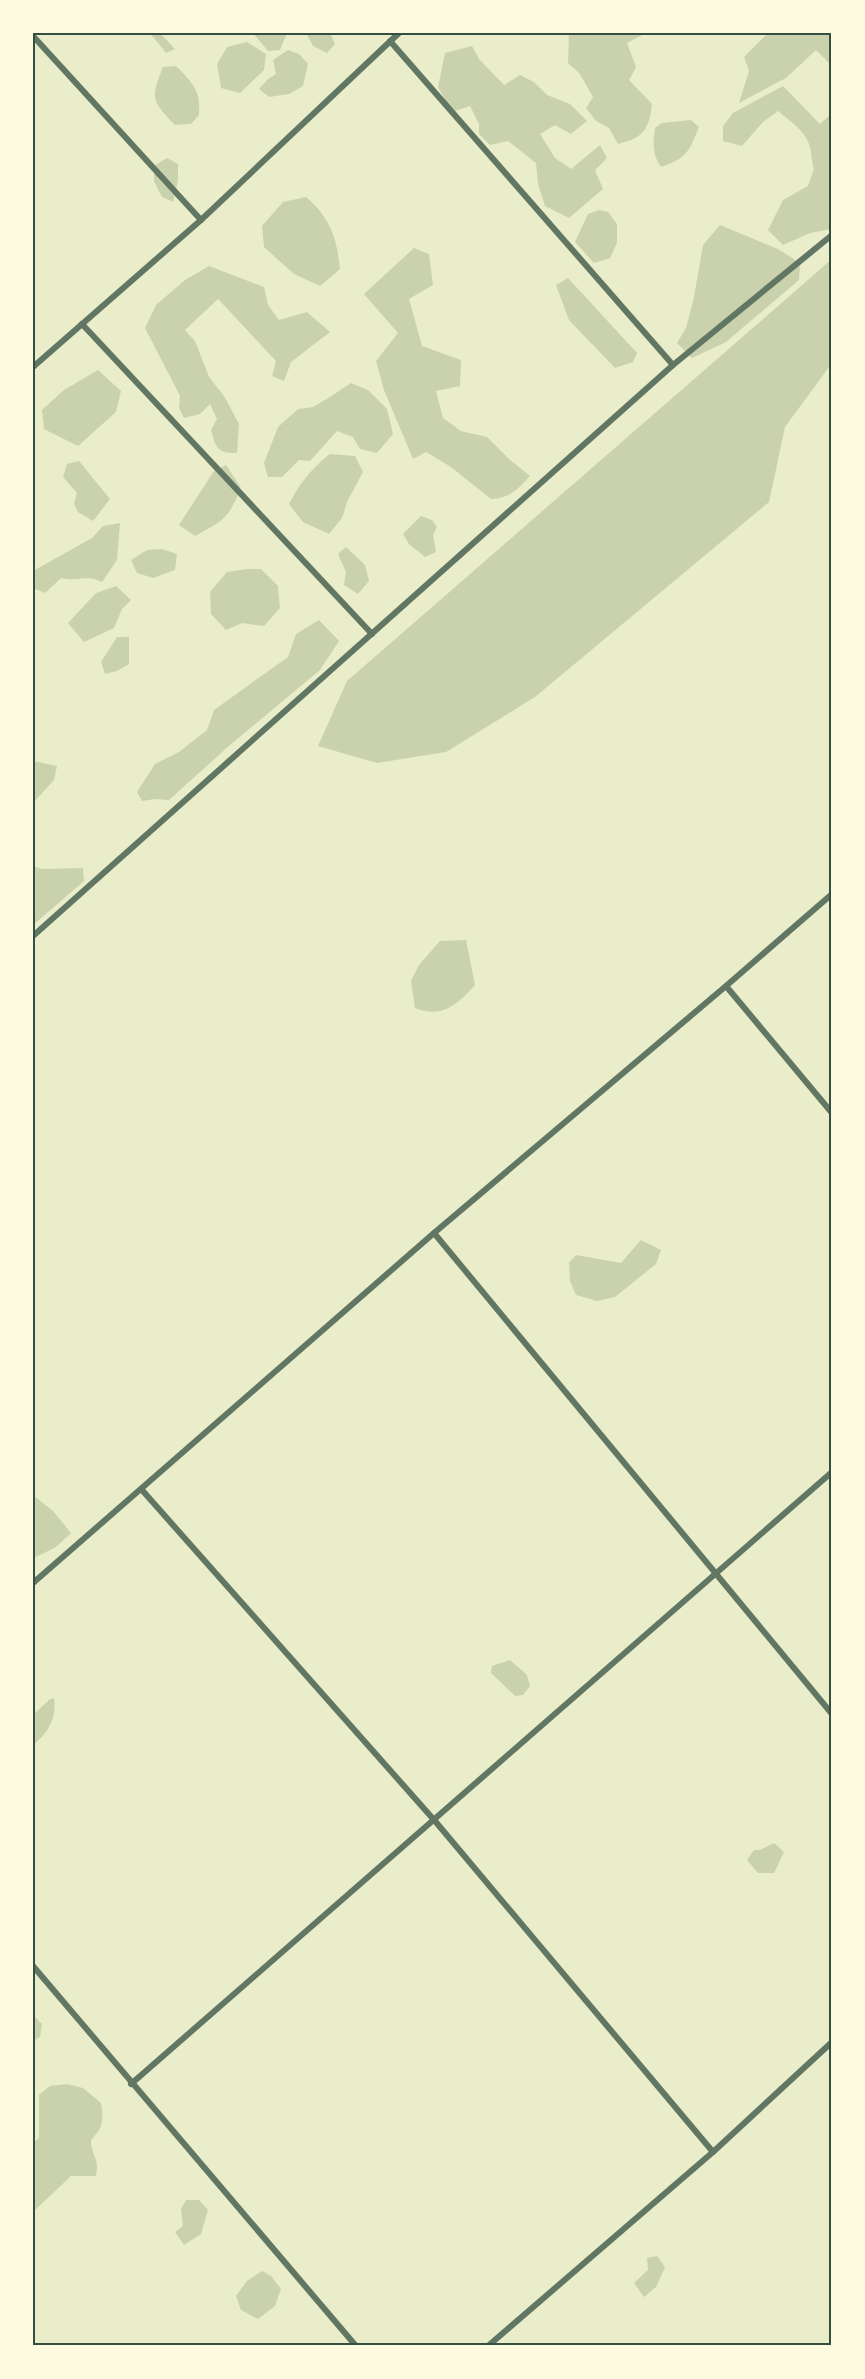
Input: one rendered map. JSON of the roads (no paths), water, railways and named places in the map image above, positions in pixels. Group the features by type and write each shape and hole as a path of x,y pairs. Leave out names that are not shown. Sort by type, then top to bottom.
{"street":[{"path":"33,367 201,220 399,33"},
{"path":"33,36 201,220"},
{"path":"390,41 673,364"},
{"path":"33,936 673,364 832,235"},
{"path":"82,324 372,634"},
{"path":"33,1583 434,1233 832,894"},
{"path":"726,986 832,1113"},
{"path":"434,1233 832,1714"},
{"path":"131,2084 435,1821 832,1472"},
{"path":"142,1490 435,1821 713,2152"},
{"path":"33,1966 356,2346"},
{"path":"488,2346 713,2152 832,2042"}]}
